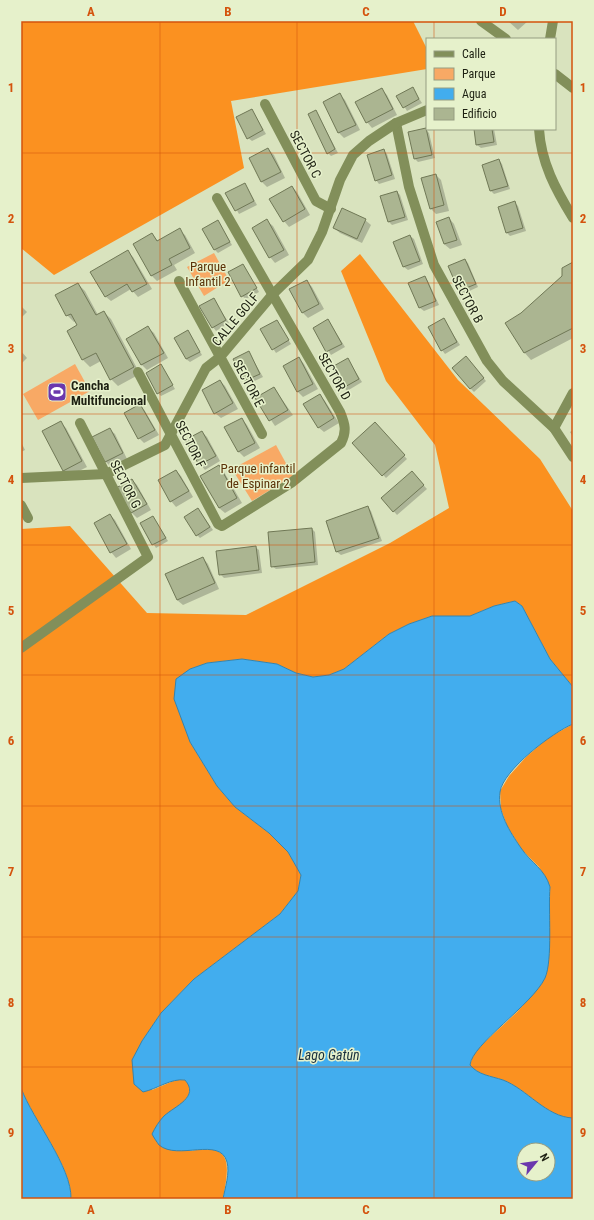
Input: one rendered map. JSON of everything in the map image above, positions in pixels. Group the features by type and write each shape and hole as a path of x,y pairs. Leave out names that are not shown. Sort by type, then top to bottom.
{"street":[{"path":"481,21 505,38"},
{"path":"550,38 554,21"},
{"path":"556,75 573,88"},
{"name":"SECTOR C","path":"265,104 316,201 331,209"},
{"name":"CALLE GOLF","path":"21,478 106,474 165,445 206,368 220,357 273,294 308,260 322,232 340,180 353,155 368,141 396,123 426,110"},
{"name":"SECTOR B","path":"396,123 409,187 434,265 487,361 503,381 554,428 573,457"},
{"path":"539,130 543,159 552,183 573,218"},
{"name":"SECTOR D","path":"217,198 340,412 345,425 345,434 341,443 291,483 222,526"},
{"name":"SECTOR E","path":"179,281 262,434"},
{"name":"SECTOR F","path":"138,372 172,434 218,524 222,526"},
{"path":"554,428 573,393"},
{"name":"SECTOR G","path":"21,648 148,557 80,423"},
{"path":"21,505 28,518"}],"green space":[{"name":"Parque Infantil 2","path":"214,253 229,280 204,296 187,267"},
{"name":"Cancha Multifuncional","path":"75,364 90,391 38,420 23,394"},
{"name":"Parque infantil de Espinar 2","path":"276,445 293,476 252,501 232,469"}],"shaded area":[{"path":"21,21 413,21 426,47 426,69 231,101 244,168 54,275 21,248"},
{"path":"360,254 458,380 540,459 573,511 573,687 550,659 522,606 515,601 494,606 470,616 432,616 409,624 389,634 344,669 329,675 313,677 296,673 277,664 242,659 207,663 190,669 190,742 217,786 235,807 269,833 288,852 301,875 298,891 280,914 194,979 161,1013 142,1041 152,1090 178,1079 185,1080 189,1086 190,1091 185,1101 164,1117 190,1151 204,1149 215,1150 225,1159 227,1176 223,1199 71,1199 70,1186 59,1158 21,1088 21,529 70,526 147,613 246,615 390,543 449,508 435,445 386,381 341,271"},
{"path":"573,724 573,1118 554,1113 512,1084 481,1073 470,1065 474,1052 517,1012 533,994 545,977 548,958 550,887 539,867 522,850 507,826 501,809 500,791 509,776 526,757 548,738"}],"water":[{"name":"Lago Gatún","path":"515,601 522,606 550,659 573,687 573,724 564,728 542,743 519,763 503,783 500,792 500,807 505,822 525,853 545,875 550,887 550,947 545,978 528,1000 481,1046 473,1056 470,1065 481,1073 512,1084 554,1113 573,1118 573,1199 223,1199 228,1166 223,1154 207,1149 177,1151 167,1149 159,1145 152,1134 164,1116 184,1101 188,1096 190,1091 189,1086 185,1080 180,1080 169,1082 143,1092 134,1084 132,1060 142,1041 161,1013 194,979 280,914 298,891 301,875 288,852 269,833 235,807 217,786 190,742 174,699 176,679 190,669 207,663 242,659 277,664 296,673 313,677 329,675 344,669 389,634 409,624 432,616 470,616 494,606"},
{"path":"21,1088 59,1158 70,1186 71,1199 21,1199"}],"building":[{"path":"413,87 419,99 403,108 396,96"},
{"path":"382,88 393,109 366,123 355,102"},
{"path":"340,93 356,125 338,133 323,102"},
{"path":"252,109 263,130 247,139 236,117"},
{"path":"316,110 335,149 327,154 308,114"},
{"path":"426,128 432,155 414,159 408,132"},
{"path":"474,130 492,130 494,142 476,145"},
{"path":"268,148 281,172 261,182 249,158"},
{"path":"384,149 392,175 375,181 367,155"},
{"path":"499,159 508,186 490,191 482,165"},
{"path":"436,174 444,205 430,209 421,178"},
{"path":"245,183 254,201 235,211 225,193"},
{"path":"292,186 305,209 283,222 269,199"},
{"path":"397,191 405,217 388,222 380,196"},
{"path":"515,201 523,228 506,233 498,207"},
{"path":"342,208 366,219 357,239 333,228"},
{"path":"449,217 457,240 444,244 436,222"},
{"path":"267,219 284,250 269,258 252,228"},
{"path":"218,220 230,242 214,250 202,229"},
{"path":"180,228 190,248 169,259 172,265 151,276 133,244 152,233 157,241"},
{"path":"410,235 420,261 403,267 393,242"},
{"path":"128,250 147,284 132,292 127,284 105,297 90,272"},
{"path":"465,259 476,284 459,291 448,266"},
{"path":"573,262 573,328 524,353 505,323 521,313 562,276 562,268"},
{"path":"243,264 257,288 241,297 228,272"},
{"path":"425,276 436,301 419,308 408,283"},
{"path":"307,280 319,304 302,313 289,289"},
{"path":"78,283 96,315 104,311 134,367 110,380 96,353 82,360 67,331 77,325 71,314 66,316 55,295"},
{"path":"214,298 226,320 212,328 199,306"},
{"path":"444,318 457,342 441,351 428,327"},
{"path":"328,319 342,344 326,352 313,328"},
{"path":"277,320 289,340 272,350 260,329"},
{"path":"148,326 164,353 141,365 126,339"},
{"path":"188,330 200,352 186,359 174,338"},
{"path":"249,351 260,374 244,381 233,359"},
{"path":"466,356 484,378 470,389 452,368"},
{"path":"299,357 313,384 297,392 283,366"},
{"path":"348,358 359,379 343,388 332,367"},
{"path":"161,364 173,385 157,394 146,373"},
{"path":"220,380 233,403 214,414 202,390"},
{"path":"274,387 288,410 269,421 255,398"},
{"path":"320,394 334,418 318,428 303,404"},
{"path":"140,404 155,430 138,439 124,413"},
{"path":"242,418 255,443 238,452 224,427"},
{"path":"61,421 82,461 63,471 42,431"},
{"path":"375,422 405,455 382,476 352,443"},
{"path":"110,428 123,453 105,462 92,437"},
{"path":"202,431 216,456 199,465 185,440"},
{"path":"219,465 237,498 219,508 200,476"},
{"path":"176,470 189,491 170,502 158,480"},
{"path":"412,471 424,485 393,512 381,498"},
{"path":"132,479 147,504 131,513 116,488"},
{"path":"368,506 379,538 336,552 326,521"},
{"path":"198,508 210,527 196,536 184,517"},
{"path":"110,514 127,544 110,553 94,523"},
{"path":"153,516 166,538 152,545 140,523"},
{"path":"312,528 315,562 271,567 268,532"},
{"path":"256,546 259,570 219,575 216,551"},
{"path":"203,557 215,583 177,600 165,574"}],"place":[{"name":"Cancha Multifuncional","path":"57,392"}]}
